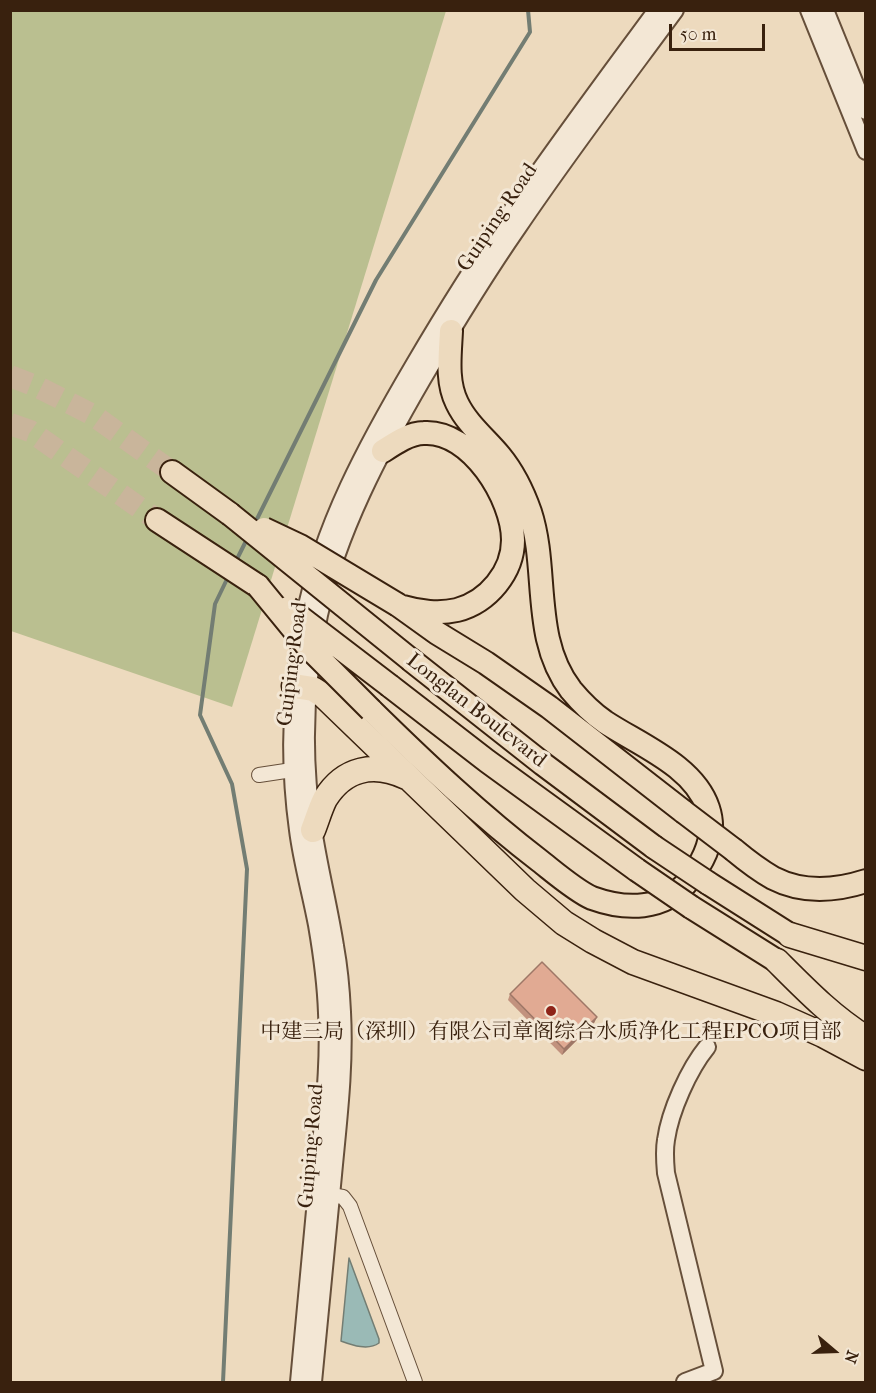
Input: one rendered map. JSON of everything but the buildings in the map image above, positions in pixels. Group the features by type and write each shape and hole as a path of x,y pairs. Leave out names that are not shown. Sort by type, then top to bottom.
{"highway":[{"path":"258,586 308,646 430,767 499,828 589,897 611,904 634,907 672,897 687,883 701,863 710,844 710,816 707,806 695,784 675,766 591,712 569,687 557,666 548,643 545,626 538,554 531,515 513,474 457,403 450,377 451,331"},
{"path":"383,451 404,439 424,432 440,435 460,444 484,467 496,485 509,513 513,538 510,558 502,578 477,601 442,612 415,610 398,605"},
{"name":"Longlan Boulevard","path":"172,472 230,514 535,758 654,847 790,935"},
{"path":"230,514 300,546 398,605 437,633 486,663 587,735 772,878 800,888 816,890 866,881"},
{"name":"Longlan Boulevard","path":"157,520 258,586 487,761 637,870 777,961"},
{"path":"301,687 324,696 543,906 564,923 606,948 650,969 784,1017 866,1058"},
{"path":"313,830 328,796 339,781 349,775 378,769 410,778"},
{"path":"790,935 866,958"},
{"path":"777,961 820,1004 866,1038"}],"street":[{"name":"Guiping Road","path":"313,1383 343,1044 337,955 313,830 308,791 301,687 306,611 317,568 347,490 406,379 507,217 657,10"},
{"name":"Guiping Road","path":"299,1383 328,1044 324,968 298,832 292,770 292,707 301,687 331,572 349,522 406,407 451,331 519,225 675,10"},
{"path":"809,10 866,151"},
{"path":"825,10 866,111"},
{"path":"260,775 292,770"},
{"path":"685,1383 716,1377 666,1173 665,1153 668,1130 681,1092 707,1047"},
{"path":"331,1195 343,1197 350,1206 415,1383"}],"green space":[{"path":"11,11 446,11 232,707 11,631"}],"water":[{"path":"349,1258 379,1339 379,1343 370,1347 341,1341"}],"waterway":[{"path":"254,525 376,280 530,32 528,10"},
{"path":"235,563 248,537"},
{"path":"223,1382 247,869 232,784 200,715 215,604 229,575"}],"tunnel":[{"path":"10,376 36,386 93,415 172,472"},
{"path":"10,424 30,431 157,520"}],"place":[{"name":"中建三局（深圳）有限公司章阁综合水质净化工程EPCO项目部","path":"551,1011"}]}
